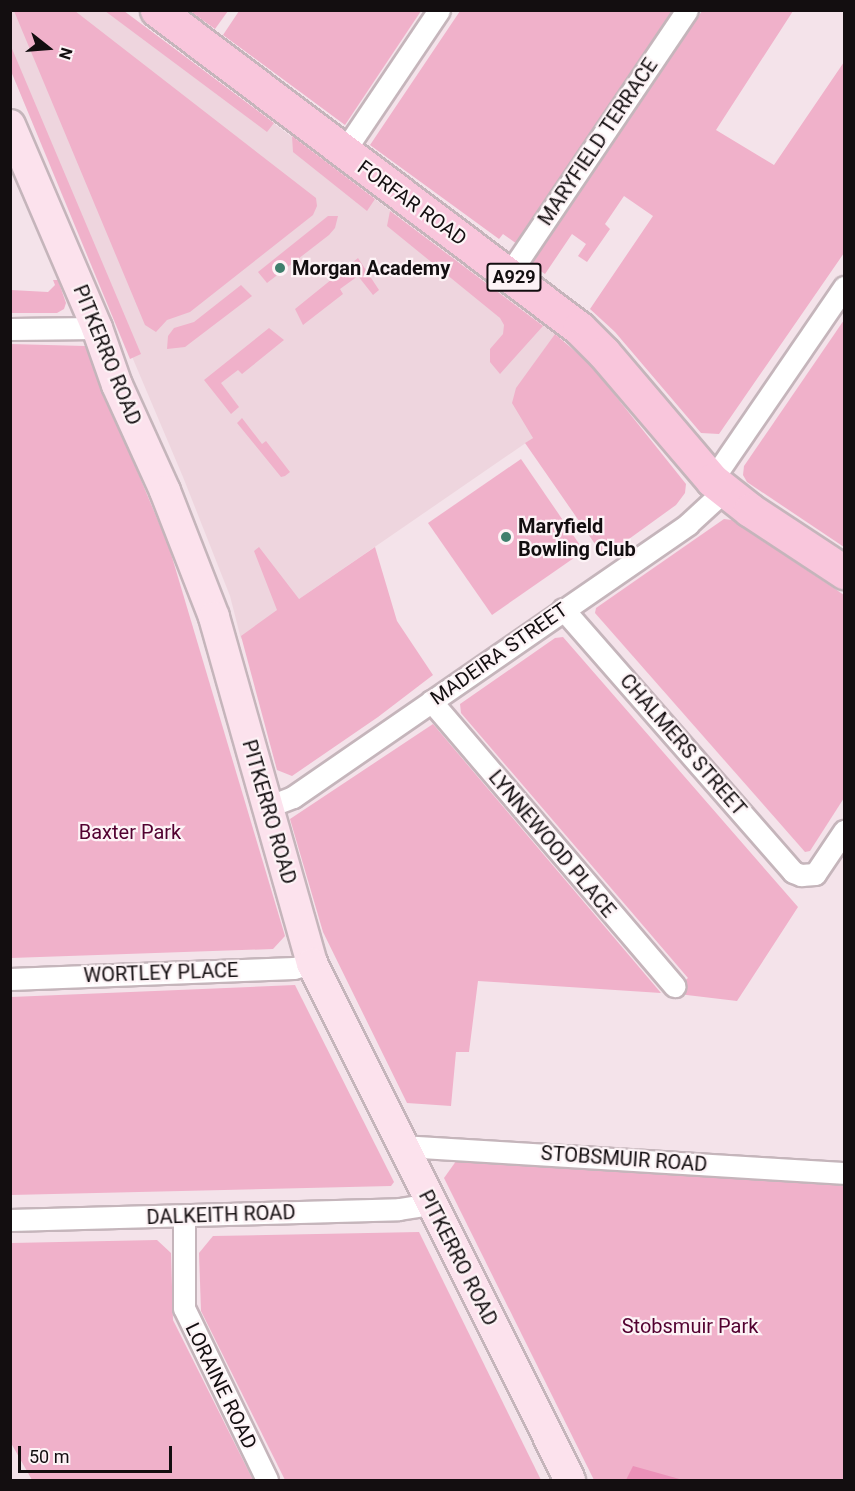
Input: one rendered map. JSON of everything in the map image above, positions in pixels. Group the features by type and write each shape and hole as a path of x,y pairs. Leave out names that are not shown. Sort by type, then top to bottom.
{"main road":[{"name":"FORFAR ROAD","path":"157,10 343,153 579,328 604,353 718,485 844,572"}],"street":[{"path":"343,153 439,10"},
{"name":"MARYFIELD TERRACE","path":"509,274 687,10"},
{"name":"PITKERRO ROAD","path":"10,125 97,328 117,385 165,491 214,617 312,963 430,1204 570,1480"},
{"name":"MADEIRA STREET","path":"267,807 293,797 688,524 718,485 844,287"},
{"path":"10,330 97,328"},
{"name":"CHALMERS STREET","path":"563,609 793,872 806,876 815,874 844,831"},
{"name":"LYNNEWOOD PLACE","path":"431,702 674,986"},
{"name":"WORTLEY PLACE","path":"10,979 294,968 312,963"},
{"name":"STOBSMUIR ROAD","path":"403,1146 844,1173"},
{"name":"DALKEITH ROAD","path":"10,1220 184,1217 399,1209 430,1204"},
{"name":"LORAINE ROAD","path":"184,1217 184,1308 267,1480"}],"shaded area":[{"name":"Morgan Academy","path":"10,11 124,11 555,334 517,388 533,438 241,639 230,596 183,477 11,71"},
{"path":"633,1466 683,1480 626,1480"}],"green space":[{"path":"14,11 75,11 316,198 317,206 313,215 190,312 167,320 156,332 145,325"},
{"path":"105,11 124,11 274,123 267,132"},
{"path":"190,11 228,11 215,29"},
{"path":"239,11 421,11 345,125 223,35"},
{"path":"460,11 672,11 517,244 503,234 499,239 370,145"},
{"path":"702,11 793,11 716,130 774,165 844,62 844,253 719,434 701,433 615,332 590,309 653,216 624,196 605,224 610,229 587,262 578,256 586,244 572,234 545,274 530,264"},
{"path":"10,44 141,354 130,359 11,71"},
{"path":"292,136 375,199 367,211 293,152"},
{"path":"390,211 543,326 500,374 490,362 490,349 503,334 504,325 500,318 387,226"},
{"path":"328,216 338,216 335,228 329,235 267,283 258,272"},
{"path":"358,258 379,290 373,295 358,276 340,289 343,294 303,325 295,309"},
{"path":"53,280 58,280 66,303 64,309 57,313 11,313 11,290 48,292 55,285"},
{"path":"241,285 252,296 185,347 167,349 168,336 174,328 194,322"},
{"path":"844,320 844,547 747,482 743,475 744,466"},
{"path":"269,328 284,340 242,374 238,370 221,383 239,407 231,414 204,380"},
{"path":"555,334 590,364 686,484 685,493 676,505 604,557 525,443 533,438 512,403 516,388"},
{"name":"Baxter Park","path":"10,344 85,346 169,547 285,936 273,949 11,958"},
{"path":"242,418 262,444 266,441 290,472 281,477 237,423"},
{"name":"Maryfield Bowling Club","path":"521,459 584,551 492,615 428,523"},
{"path":"724,519 732,520 844,595 844,798 810,851 805,852 595,613 596,608"},
{"path":"259,547 299,599 375,547 397,621 433,675 378,717 292,776 277,770 241,636 277,610 254,551"},
{"path":"563,637 798,907 737,1001 670,993 688,978 461,713 460,704 555,638"},
{"path":"433,724 661,993 478,981 469,1052 456,1052 451,1106 407,1103 323,932 290,819"},
{"path":"295,985 394,1182 391,1186 11,1195 11,997"},
{"name":"Stobsmuir Park","path":"459,1157 844,1180 844,1480 594,1480 444,1178"},
{"path":"419,1232 541,1480 285,1480 201,1311 199,1253 213,1236"},
{"path":"157,1240 171,1253 173,1320 253,1480 32,1480 11,1443 11,1243"}],"place":[{"name":"Morgan Academy","path":"280,268"},
{"name":"Maryfield Bowling Club","path":"506,537"}]}
